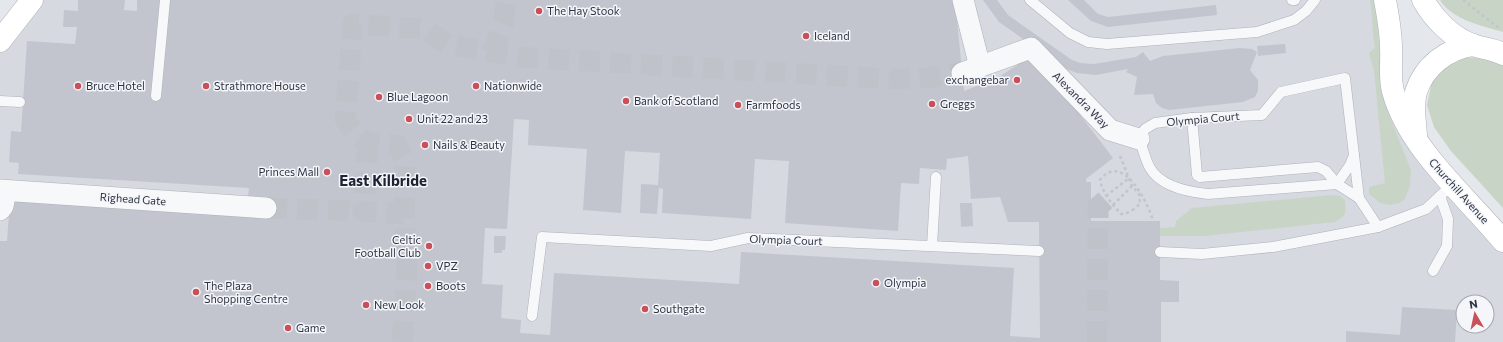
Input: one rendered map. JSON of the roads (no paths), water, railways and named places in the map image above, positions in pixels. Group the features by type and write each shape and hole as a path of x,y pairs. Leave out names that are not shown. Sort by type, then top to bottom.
{"street":[{"path":"0,41 32,0"},
{"name":"Alexandra Way","path":"963,0 971,70 1031,48 1110,130 1139,139"},
{"name":"Churchill Avenue","path":"1385,0 1389,21 1392,89 1399,109 1447,190 1503,241"},
{"name":"Churchill Avenue","path":"1423,0 1430,12 1454,35 1473,45"},
{"name":"Churchill Avenue","path":"1416,139 1414,110 1416,92 1423,77 1435,62 1448,53 1461,47 1473,45 1492,48 1503,54"},
{"name":"Righead Gate","path":"2,197 266,208"}],"lane":[{"path":"156,96 165,0"},
{"path":"1030,0 1070,33 1088,42 1106,44 1257,32 1294,20 1306,11 1315,0"},
{"name":"Olympia Court","path":"1139,139 1145,129 1155,123 1192,118 1262,115 1281,92 1345,78 1359,198"},
{"path":"0,101 20,102"},
{"name":"Olympia Court","path":"1192,118 1197,174 1200,177 1318,168 1326,171 1337,184 1359,198 1378,227"},
{"path":"1139,139 1151,169 1168,185 1189,192 1208,194 1337,184 1350,165 1354,155"},
{"path":"932,246 936,176"},
{"path":"1160,252 1202,254 1273,247 1378,227 1426,209 1447,190"},
{"path":"1433,271 1448,246 1447,190"},
{"name":"Olympia Court","path":"532,316 542,237 711,246 748,238 1039,251"}],"tunnel":[{"path":"492,53 504,22 506,0"},
{"path":"402,342 407,273 404,214 405,160 397,145 366,141 350,127 345,119 353,24 426,29 447,44 519,57 891,79 917,79 962,73"},
{"path":"368,142 363,211 404,214"},
{"path":"1097,342 1098,207 1108,198"},
{"path":"266,208 363,211"}],"place":[{"name":"The Hay Stook","path":"539,11"},
{"name":"Iceland","path":"806,36"},
{"name":"exchangebar","path":"1017,80"},
{"name":"Bruce Hotel","path":"78,86"},
{"name":"Strathmore House","path":"206,86"},
{"name":"Nationwide","path":"476,86"},
{"name":"Blue Lagoon","path":"379,97"},
{"name":"Bank of Scotland","path":"626,101"},
{"name":"Greggs","path":"932,104"},
{"name":"Farmfoods","path":"738,105"},
{"name":"Unit 22 and 23","path":"409,119"},
{"name":"Nails & Beauty","path":"425,145"},
{"name":"Princes Mall","path":"327,172"},
{"name":"Celtic Football Club","path":"429,246"},
{"name":"VPZ","path":"428,266"},
{"name":"Olympia","path":"876,283"},
{"name":"Boots","path":"428,286"},
{"name":"The Plaza Shopping Centre","path":"196,292"},
{"name":"New Look","path":"366,305"},
{"name":"Southgate","path":"645,309"},
{"name":"Game","path":"288,328"}],"district":[{"name":"East Kilbride","path":"383,181"}]}
